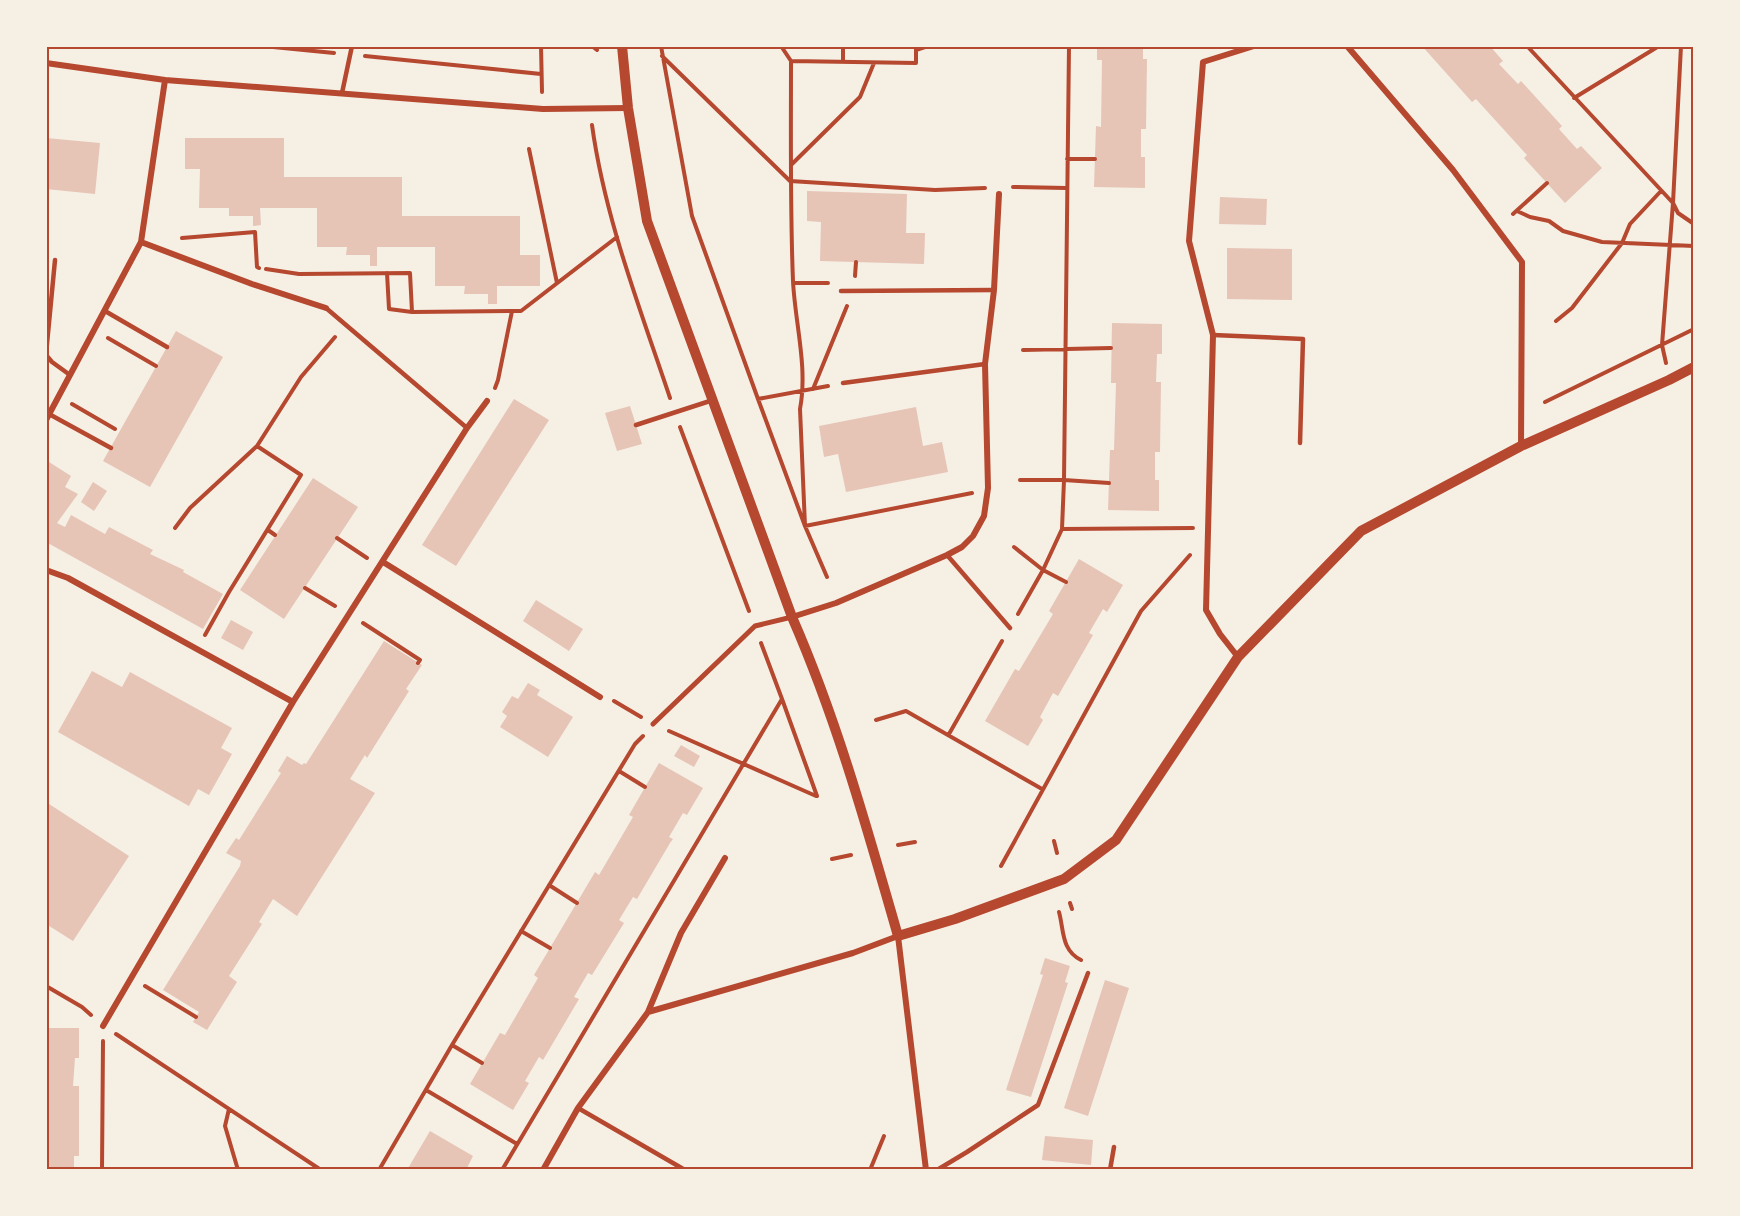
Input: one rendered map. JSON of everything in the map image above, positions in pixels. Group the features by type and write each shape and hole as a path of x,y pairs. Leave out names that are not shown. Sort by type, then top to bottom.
{"street":[{"path":"622,46 628,108 647,221 792,617 811,661 851,778 898,936 927,1170"},
{"path":"1238,657 1220,634 1206,610 1213,335 1189,241 1203,62 1254,46"},
{"path":"1347,46 1453,170 1522,262 1521,446"},
{"path":"46,63 165,80 543,109 628,108"},
{"path":"48,417 141,242 165,80"},
{"path":"653,724 755,627 836,603 947,555 962,547 973,536 984,516 988,488 985,364 994,290 999,194"},
{"path":"141,242 252,284 326,308"},
{"path":"648,1012 853,953 898,936 955,920 1064,879 1116,840 1238,657 1361,531 1521,446 1670,380 1694,367"},
{"path":"103,1026 293,702 466,428 487,401"},
{"path":"382,564 600,697"},
{"path":"46,570 68,578 293,702"},
{"path":"543,1170 578,1108 648,1012 681,933 724,858"}],"lane":[{"path":"342,93 352,46"},
{"path":"55,260 46,354 52,362 70,375"},
{"path":"841,291 994,290"},
{"path":"326,308 466,428"},
{"path":"105,311 167,347"},
{"path":"1213,335 1303,339 1300,443"},
{"path":"843,383 985,364"},
{"path":"636,425 713,400"},
{"path":"48,417 111,448"},
{"path":"947,555 1010,628"},
{"path":"937,1170 1038,1105 1088,974"},
{"path":"578,1108 685,1170"},
{"path":"1110,1170 1114,1147"}],"path":[{"path":"263,46 541,74"},
{"path":"541,46 542,95"},
{"path":"592,46 597,50"},
{"path":"661,46 692,216 758,399 828,578"},
{"path":"781,46 791,61 790,181 793,283 804,391 800,409 806,526"},
{"path":"843,46 843,62"},
{"path":"791,61 916,63 916,48 927,46"},
{"path":"949,734 1043,570 1062,529 1069,46"},
{"path":"1527,46 1673,203 1678,213 1694,224"},
{"path":"1574,98 1659,46"},
{"path":"1670,380 1662,345 1673,203 1681,46"},
{"path":"662,55 790,181 934,189 983,188"},
{"path":"790,165 860,97 874,63"},
{"path":"593,129 617,237 670,398"},
{"path":"530,149 557,283"},
{"path":"1067,159 1095,159"},
{"path":"1547,183 1515,212 1549,221 1563,231 1602,242 1694,246"},
{"path":"1029,187 1066,188"},
{"path":"1556,321 1572,308 1622,243 1630,224 1661,191"},
{"path":"175,239 255,232 257,267 299,274 410,273 412,312"},
{"path":"387,273 389,309 412,312 521,311 617,237"},
{"path":"854,281 856,262"},
{"path":"793,283 834,284"},
{"path":"813,389 849,302"},
{"path":"487,401 498,380 512,311"},
{"path":"175,528 190,508 257,446 301,377 345,325"},
{"path":"1545,402 1694,329"},
{"path":"94,330 156,366"},
{"path":"1023,350 1112,348"},
{"path":"758,399 843,383"},
{"path":"59,397 113,428"},
{"path":"600,697 608,698 653,724 817,796 680,427"},
{"path":"198,648 301,475 257,446"},
{"path":"1020,480 1109,483"},
{"path":"806,526 974,492"},
{"path":"1062,529 1194,528"},
{"path":"268,530 275,535"},
{"path":"337,538 382,564"},
{"path":"1014,547 1043,570 1066,582"},
{"path":"1001,866 1141,611 1192,552"},
{"path":"305,588 341,610"},
{"path":"359,621 420,660 418,663"},
{"path":"502,1170 782,699"},
{"path":"876,720 906,711 1042,789"},
{"path":"379,1170 452,1045 635,744 653,724"},
{"path":"619,771 645,787"},
{"path":"1054,841 1057,853"},
{"path":"898,845 915,842"},
{"path":"832,860 850,855"},
{"path":"549,885 577,903"},
{"path":"1059,912 1064,943 1076,957 1089,963"},
{"path":"521,931 550,948"},
{"path":"131,978 196,1017"},
{"path":"46,986 82,1007 103,1026 321,1170"},
{"path":"102,1170 103,1026"},
{"path":"452,1045 482,1063"},
{"path":"426,1090 517,1144"},
{"path":"229,1109 225,1125 238,1170"},
{"path":"870,1170 884,1136"}],"building":[{"path":"1097,46 1143,46 1143,59 1147,59 1146,129 1141,129 1141,157 1145,157 1145,188 1094,187 1096,126 1101,127 1102,60 1097,60"},
{"path":"1422,46 1490,46 1503,61 1499,64 1518,84 1521,81 1562,126 1559,129 1577,149 1581,146 1602,168 1565,203 1524,158 1527,155 1476,99 1472,102"},
{"path":"46,138 100,143 95,194 46,189"},
{"path":"185,138 284,138 284,177 402,177 402,216 520,216 520,255 540,255 540,286 497,286 497,304 488,304 488,294 464,294 465,286 435,286 435,247 377,247 377,266 370,266 370,255 346,255 347,247 317,247 317,208 260,208 261,225 253,226 253,216 229,216 229,208 199,208 200,169 185,169"},
{"path":"807,191 907,194 906,233 925,233 924,264 820,261 821,222 807,221"},
{"path":"1220,197 1267,199 1266,225 1219,224"},
{"path":"1227,248 1292,249 1292,300 1227,299"},
{"path":"1112,323 1162,324 1162,354 1157,354 1156,382 1161,382 1160,452 1155,452 1155,480 1159,480 1159,511 1108,510 1110,450 1114,450 1116,383 1111,383"},
{"path":"176,331 223,357 150,487 103,461"},
{"path":"514,399 549,420 456,566 422,545"},
{"path":"630,406 642,444 617,451 605,413"},
{"path":"916,407 923,446 942,442 948,472 846,492 838,454 824,457 819,426"},
{"path":"49,462 71,476 65,487 78,494 57,523 65,527 71,515 105,534 109,527 153,550 150,554 184,570 183,572 223,594 203,629 46,542 46,467"},
{"path":"313,478 358,507 284,619 240,590"},
{"path":"93,482 107,491 94,511 81,502"},
{"path":"1079,559 1123,585 1107,612 1103,609 1089,633 1093,635 1058,696 1053,693 1040,717 1043,720 1028,746 985,721 1015,669 1019,671 1053,614 1049,611"},
{"path":"536,600 583,629 569,651 523,621"},
{"path":"231,620 253,632 243,650 221,638"},
{"path":"384,641 422,665 406,689 409,691 367,758 365,755 350,779 375,793 297,916 273,899 259,922 262,924 229,976 237,982 207,1030 193,1022 199,1012 163,990 240,866 241,861 226,853 236,838 239,840 281,773 278,771 287,756 302,765 306,764"},
{"path":"92,671 122,687 130,672 232,728 221,748 232,754 209,795 198,789 189,806 58,732"},
{"path":"528,683 540,690 537,695 573,717 548,757 500,727 507,716 502,712 512,696 518,699"},
{"path":"681,745 700,756 694,767 674,756"},
{"path":"659,763 703,788 687,815 683,813 669,837 673,839 637,899 633,897 619,920 624,923 592,975 588,973 574,997 579,999 543,1060 539,1057 525,1081 529,1083 513,1110 470,1084 500,1033 505,1035 538,978 534,975 595,872 599,875 633,817 629,815"},
{"path":"46,802 129,856 73,941 46,924"},
{"path":"1045,958 1070,966 1065,982 1068,983 1031,1097 1006,1090 1043,975 1040,974"},
{"path":"1105,980 1129,988 1088,1116 1064,1108"},
{"path":"46,1028 79,1028 79,1058 75,1058 73,1086 79,1086 79,1156 74,1156 74,1170 46,1170"},
{"path":"430,1131 473,1156 466,1170 407,1170"},
{"path":"1045,1136 1093,1140 1091,1165 1042,1160"}]}
